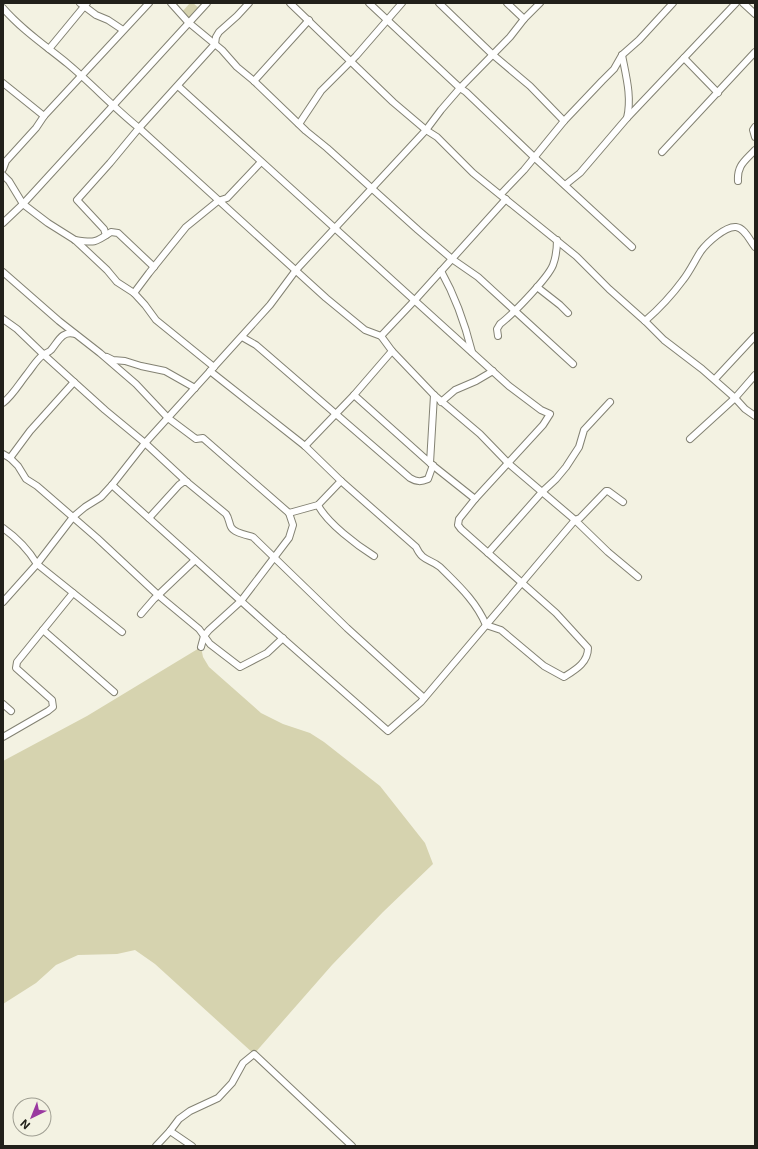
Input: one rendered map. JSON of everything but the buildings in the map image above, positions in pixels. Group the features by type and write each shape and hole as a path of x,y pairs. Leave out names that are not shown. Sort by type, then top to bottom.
{"street":[{"path":"3,169 6,161 36,128 44,116 149,3"},
{"path":"171,3 188,22 215,44 299,124 373,188 390,206 452,259 478,277 573,364"},
{"path":"3,223 23,204 207,3"},
{"path":"106,235 104,229 77,200 110,163 138,128 215,44 216,37 219,32 249,3"},
{"path":"290,3 393,102 426,130 437,137 467,167 576,256 664,340 715,380 745,409 755,416"},
{"path":"369,3 632,247"},
{"path":"299,124 321,91 402,3"},
{"path":"439,3 492,54 530,86 564,121"},
{"path":"508,3 524,19"},
{"path":"3,602 37,564 73,517 101,497 112,485 145,442 270,305 296,270 426,130 460,88 510,37 524,19 540,3"},
{"path":"381,336 416,300 452,259 564,121 614,69 622,55 639,40 673,3"},
{"path":"565,185 580,173 627,118 736,3"},
{"path":"743,3 755,14"},
{"path":"48,50 84,4 96,15 108,20 123,30"},
{"path":"3,8 14,20 48,50 81,76 347,316 366,330 381,336 392,351 418,380 441,402 480,434 508,463 575,520 608,552 638,577"},
{"path":"254,81 309,20"},
{"path":"622,55 629,98 627,118"},
{"path":"662,152 754,56"},
{"path":"684,58 718,93"},
{"path":"3,84 44,116"},
{"path":"3,175 10,181 23,204 74,240 107,270 117,282 134,293 156,320 212,369 305,446 341,481 416,547 421,556 435,563 444,570 473,601 486,625 502,630 544,666 564,676 576,670 585,660 588,654 588,648 556,614 458,525 459,519 475,499 544,425 550,414 541,410 509,386 416,300 178,86"},
{"path":"755,127 753,130 755,137"},
{"path":"738,181 738,172 741,165 755,150"},
{"path":"134,293 186,227 218,201 227,198 261,162"},
{"path":"645,321 662,306 685,278 702,250 723,230 736,227 741,229 755,247"},
{"path":"74,240 90,243 111,232 118,233 154,267"},
{"path":"498,336 500,324 537,287 552,267 557,250 557,240"},
{"path":"441,271 453,295 467,332 472,352"},
{"path":"3,272 27,294 136,384 168,418 196,438 203,438 289,513 293,525 289,538 241,601 215,623 204,636 201,647"},
{"path":"537,287 568,313"},
{"path":"3,319 145,442 187,482 226,514 230,520 231,527 235,531 253,537 347,628 424,698"},
{"path":"3,403 43,354 48,353 59,338 65,334 71,333 77,335"},
{"path":"715,380 755,336"},
{"path":"242,337 256,345 415,481 422,482 428,479 431,464 434,395"},
{"path":"305,446 354,395 392,351"},
{"path":"100,353 113,360 125,361 165,371 195,388"},
{"path":"441,402 455,390 493,371"},
{"path":"690,439 735,398 755,376"},
{"path":"10,458 30,431 74,382"},
{"path":"354,395 431,464 475,499"},
{"path":"488,553 566,467 579,447 584,430 610,402"},
{"path":"3,454 10,458 18,466 26,479 37,486 73,517 158,595 199,629 210,644 240,666 267,653 283,638"},
{"path":"289,513 318,505 341,481"},
{"path":"149,518 179,485 183,482 187,482"},
{"path":"112,485 388,731 421,702 575,520 580,518 606,491 623,502"},
{"path":"318,505 330,522 361,548 374,556"},
{"path":"3,528 16,538 31,554 37,564 122,632"},
{"path":"141,614 158,595 195,560"},
{"path":"3,737 53,707 52,700 16,668 17,662 73,593"},
{"path":"43,630 114,692"},
{"path":"3,704 11,711"},
{"path":"156,1146 170,1131 179,1118 190,1111 218,1098 232,1083 243,1063 254,1054 352,1146"},
{"path":"170,1131 192,1146"}],"shaded area":[{"path":"190,3 193,3 200,9 190,21 181,13"},
{"path":"201,647 203,657 209,667 261,713 283,724 310,733 324,742 380,786 425,843 433,864 383,912 332,965 254,1054 155,964 135,950 117,954 78,955 56,965 36,983 3,1004 3,761 87,716"}]}
